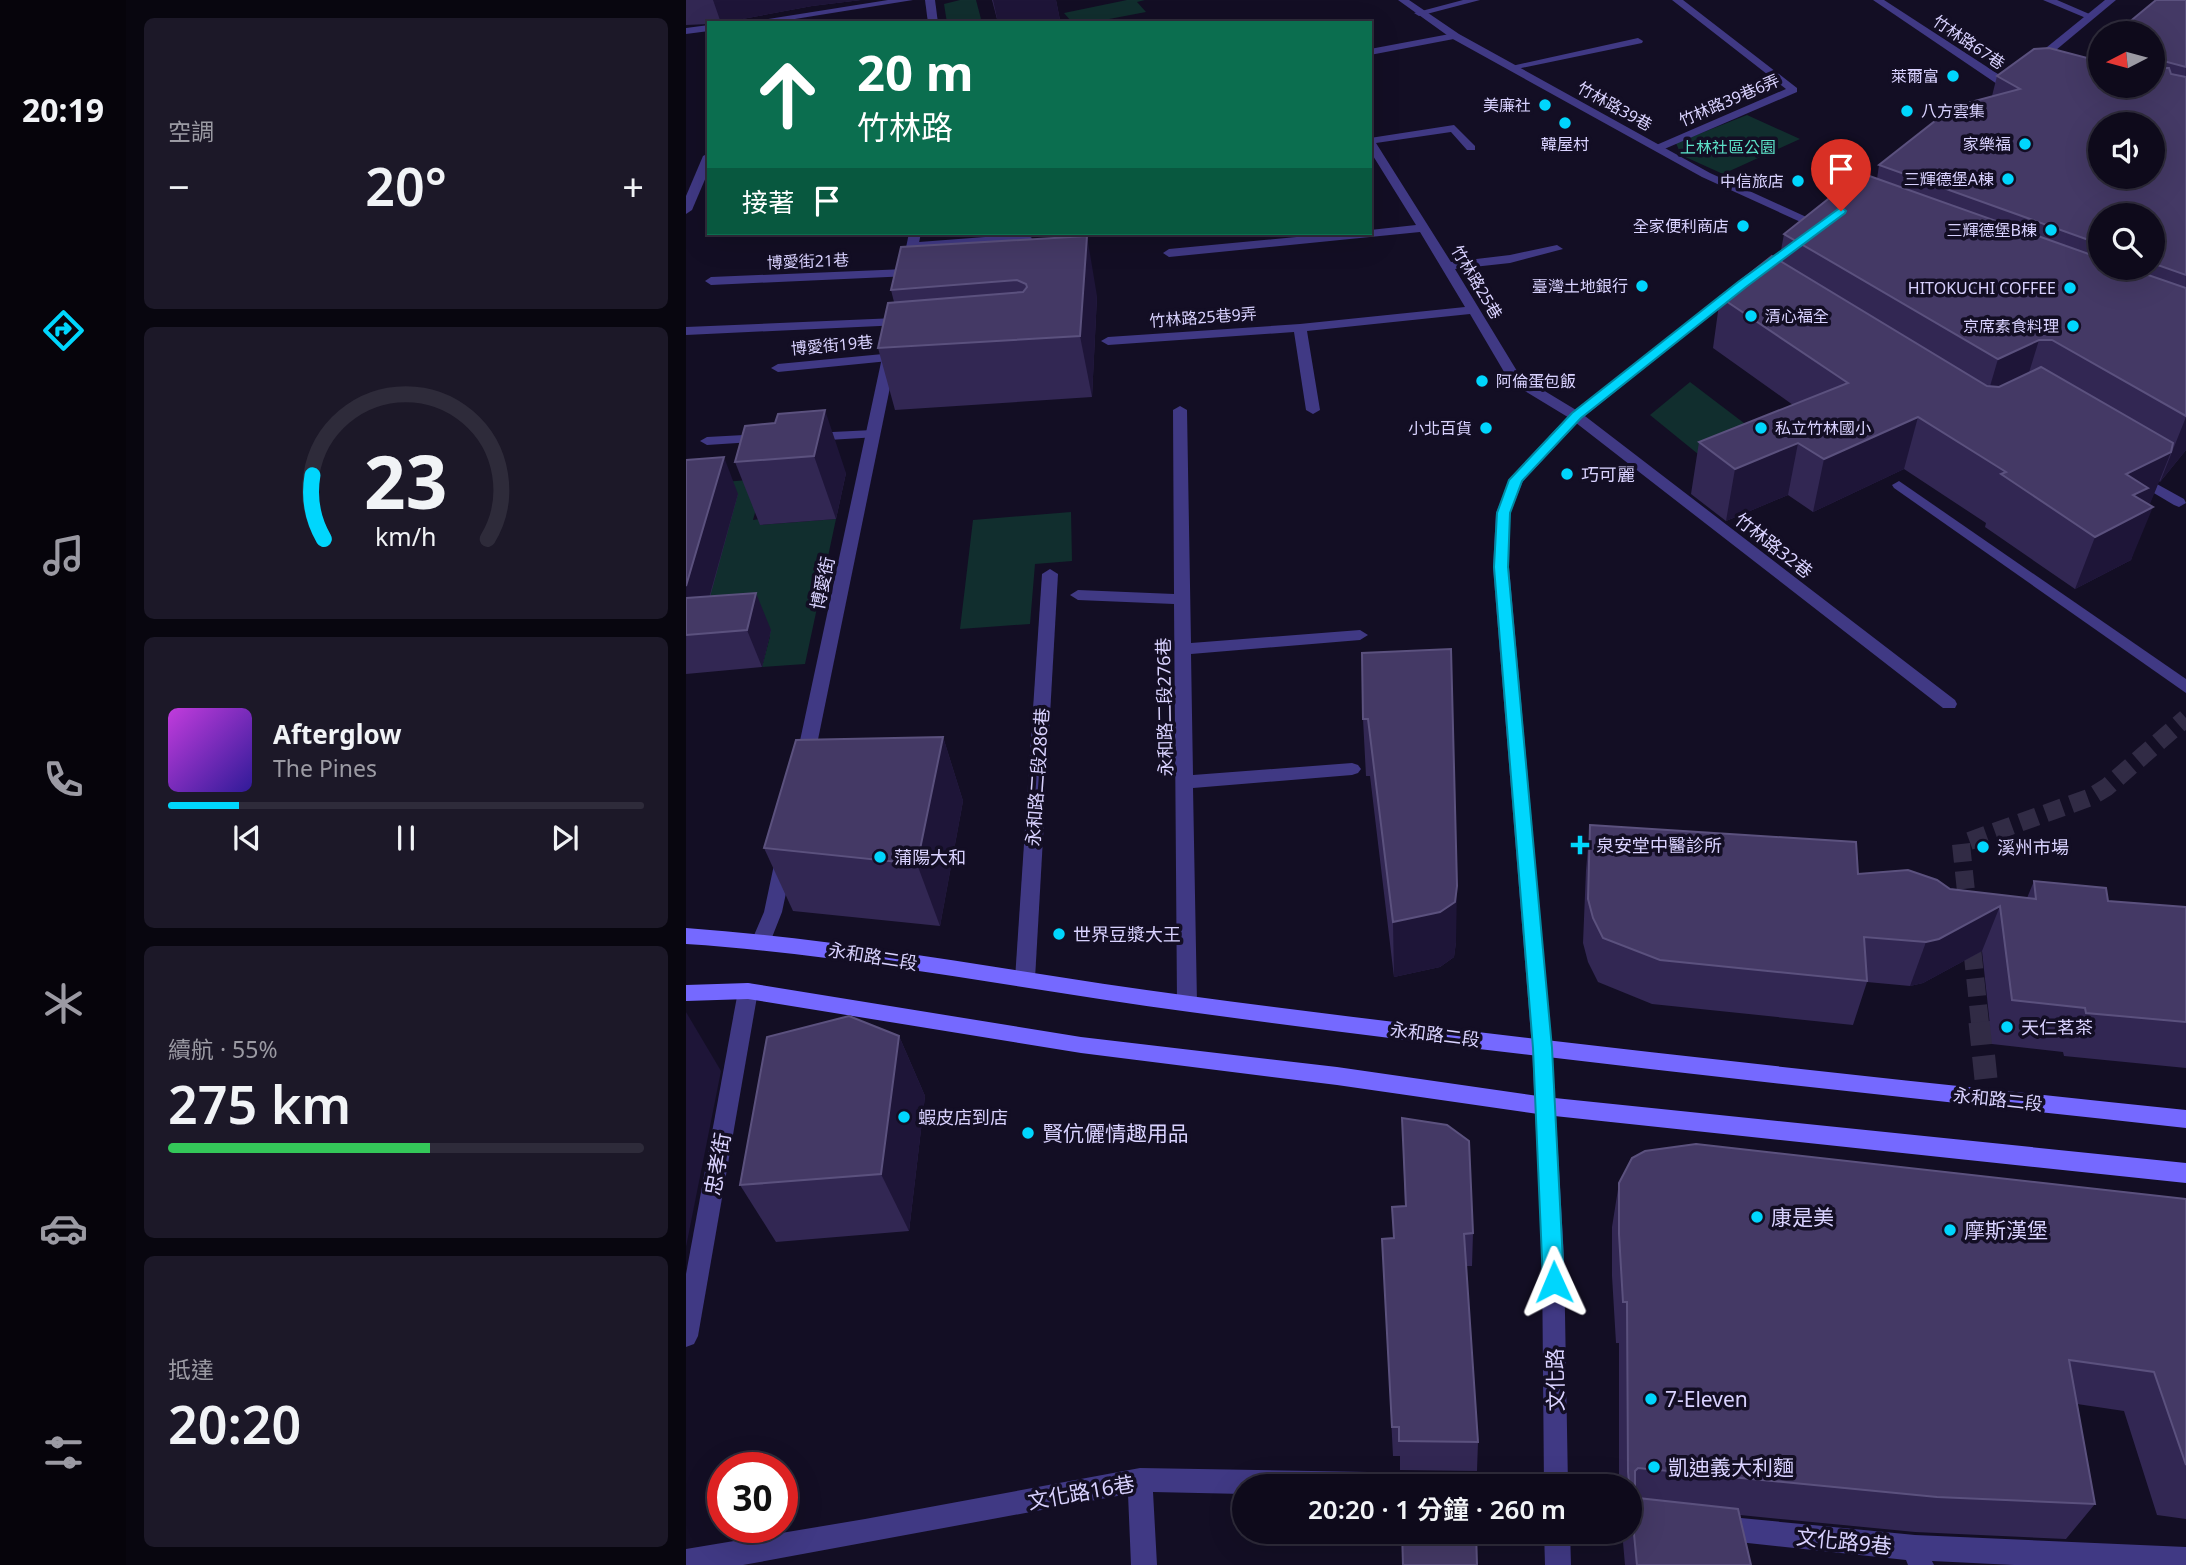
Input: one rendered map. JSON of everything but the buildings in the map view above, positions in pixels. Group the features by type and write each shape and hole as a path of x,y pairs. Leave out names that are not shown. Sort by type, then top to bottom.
{"main road":[{"name":"永和路二段","path":"686,936 762,940 1187,1003 1542,1048 2186,1119"},
{"path":"686,993 748,992 1081,1045 1336,1076 1545,1106 2186,1173"}],"street":[{"path":"762,21 908,0"},
{"path":"930,0 933,21"},
{"name":"竹林路39巷","path":"1403,0 1455,36 1706,175 1823,226"},
{"path":"1419,13 1475,0"},
{"name":"竹林路39巷6弄","path":"1658,148 1793,90 1677,0"},
{"name":"竹林路67巷","path":"1878,0 2002,90 2032,93"},
{"path":"2048,0 2090,16"},
{"path":"2002,90 2111,0"},
{"path":"686,31 707,28"},
{"path":"1372,52 1455,36"},
{"path":"1512,67 1638,41"},
{"path":"1372,142 1454,128 1471,148"},
{"name":"竹林路25巷","path":"1372,145 1515,379 1576,416"},
{"path":"686,210 707,161"},
{"path":"1372,233 1424,228"},
{"path":"1169,253 1353,235"},
{"path":"913,240 1026,238"},
{"name":"博愛街21巷","path":"711,281 905,279 913,240"},
{"path":"1447,266 1510,259 1557,249"},
{"name":"文化路","path":"1556,1474 1553,1257 1542,1048 1501,567 1503,513 1516,480 1576,416 1749,284"},
{"name":"竹林路25巷9弄","path":"1108,341 1300,328 1473,310"},
{"name":"博愛街","path":"686,331 898,316 802,777"},
{"path":"1300,328 1313,410"},
{"name":"博愛街19巷","path":"778,368 915,356"},
{"name":"永和路二段276巷","path":"1180,410 1187,1003"},
{"name":"竹林路32巷","path":"1576,416 1949,704"},
{"path":"804,437 873,434"},
{"path":"707,441 776,438"},
{"path":"2120,467 2179,502"},
{"path":"1899,485 2186,687"},
{"name":"永和路二段286巷","path":"1025,979 1050,575"},
{"path":"1079,595 1182,599"},
{"path":"1183,649 1360,635"},
{"path":"1184,782 1352,769"},
{"path":"762,940 773,912 788,844"},
{"name":"忠孝街","path":"686,1336 748,992"},
{"path":"1140,1480 1144,1565"},
{"name":"文化路16巷","path":"686,1562 865,1532 1140,1480 1232,1482"},
{"name":"文化路9巷","path":"1697,1526 1918,1556 2186,1560"},
{"path":"1557,1544 1558,1565"}],"green space":[{"path":"976,0 981,21 947,21 944,4"},
{"path":"1127,0 1145,0 1137,2 1146,12 1099,21 1071,21 1064,13"},
{"name":"上林社區公園","path":"1747,115 1800,139 1723,174 1681,155 1676,143"},
{"path":"1690,382 1782,452 1725,476 1650,415"},
{"path":"800,476 758,502 753,520 760,519 760,525 836,519 805,664 762,667 770,636 762,631 699,636 686,485"},
{"path":"1071,512 1072,561 1035,564 1030,624 960,629 973,520"}],"tunnel":[{"path":"1980,1023 1961,844 2091,797 2107,787 2186,718"},
{"path":"1980,1022 1988,1098"}],"place":[{"name":"萊爾富","path":"1953,76"},
{"name":"美廉社","path":"1545,105"},
{"name":"八方雲集","path":"1907,111"},
{"name":"韓屋村","path":"1565,123"},
{"name":"家樂福","path":"2025,144"},
{"name":"三輝德堡A棟","path":"2008,179"},
{"name":"中信旅店","path":"1798,181"},
{"name":"全家便利商店","path":"1743,226"},
{"name":"三輝德堡B棟","path":"2051,230"},
{"name":"臺灣土地銀行","path":"1642,286"},
{"name":"HITOKUCHI COFFEE","path":"2070,288"},
{"name":"清心福全","path":"1751,316"},
{"name":"京席素食料理","path":"2073,326"},
{"name":"阿倫蛋包飯","path":"1482,381"},
{"name":"小北百貨","path":"1486,428"},
{"name":"私立竹林國小","path":"1761,428"},
{"name":"巧可麗","path":"1567,474"},
{"name":"泉安堂中醫診所","path":"1580,845"},
{"name":"溪州市場","path":"1983,847"},
{"name":"蒲陽大和","path":"880,857"},
{"name":"世界豆漿大王","path":"1059,934"},
{"name":"天仁茗茶","path":"2007,1027"},
{"name":"蝦皮店到店","path":"904,1117"},
{"name":"賢伉儷情趣用品","path":"1028,1133"},
{"name":"康是美","path":"1757,1217"},
{"name":"摩斯漢堡","path":"1950,1230"},
{"name":"7-Eleven","path":"1651,1399"},
{"name":"凱迪義大利麵","path":"1654,1467"}],"route":[{"path":"1554,1282 1542,1048 1501,567 1503,513 1516,480 1576,416 1742,284 1841,211"}]}
